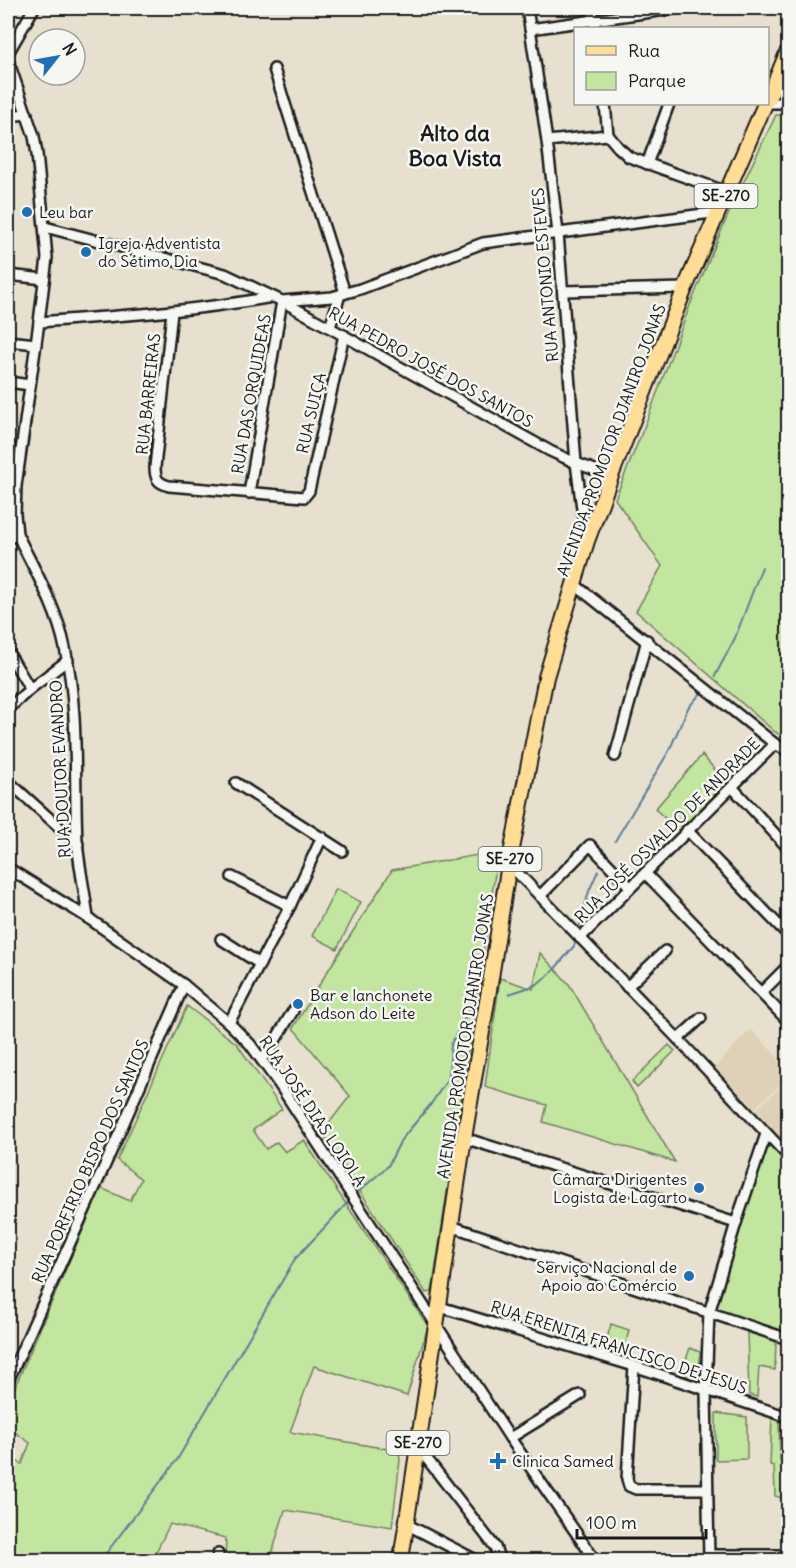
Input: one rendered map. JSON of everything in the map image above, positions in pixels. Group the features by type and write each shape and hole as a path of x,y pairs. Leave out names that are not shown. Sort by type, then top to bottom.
{"main road":[{"name":"SE-270","path":"769,97 789,51"},
{"name":"SE-270","path":"685,288 766,105"},
{"name":"AVENIDA PROMOTOR DJANIRO JONAS","path":"401,1560 464,1138 509,864 546,677 587,541 685,288"}],"street":[{"path":"8,53 34,8"},
{"name":"RUA ANTONIO ESTEVES","path":"527,8 558,233 576,463 587,541"},
{"path":"592,8 595,25"},
{"path":"530,29 595,25 659,9 680,8"},
{"name":"RUA DOUTOR EVANDRO","path":"8,60 35,145 47,258 16,486 15,514 17,534 54,612 68,660 75,720 78,844 88,918"},
{"path":"274,69 343,294 330,327"},
{"path":"769,102 789,103"},
{"path":"605,105 608,135 629,157 727,192"},
{"path":"647,164 669,105"},
{"path":"8,116 27,114"},
{"path":"547,141 608,135"},
{"path":"282,301 343,294 483,243 719,212"},
{"name":"RUA PEDRO JOSÉ DOS SANTOS","path":"45,227 225,274 330,327 550,451 611,476"},
{"path":"8,275 44,279"},
{"path":"563,291 685,288"},
{"path":"39,322 172,312 272,297"},
{"name":"RUA DAS ORQUIDEAS","path":"249,493 282,301"},
{"name":"RUA BARREIRAS","path":"172,312 155,467 157,479 169,486 249,493"},
{"name":"RUA SUIÇA","path":"249,493 304,497 309,491 344,335"},
{"path":"8,341 36,344"},
{"path":"8,382 30,385"},
{"path":"8,523 17,534 8,539"},
{"path":"574,584 775,744 789,751"},
{"path":"615,756 647,640"},
{"path":"8,652 30,689"},
{"path":"8,709 68,660"},
{"name":"RUA JOSÉ OSVALDO DE ANDRADE","path":"580,938 775,744"},
{"path":"8,781 78,844"},
{"path":"236,783 342,851"},
{"path":"732,787 789,848"},
{"path":"687,830 789,935"},
{"path":"229,1023 290,906 322,837"},
{"path":"540,896 590,845 630,887"},
{"path":"509,864 789,1156"},
{"name":"RUA JOSÉ DIAS LOIOLA","path":"8,868 88,918 184,985 250,1044 286,1094 510,1438 595,1560"},
{"path":"645,873 789,1020"},
{"path":"232,877 290,906"},
{"path":"221,939 260,964"},
{"path":"627,987 665,951"},
{"path":"762,992 789,966"},
{"name":"RUA PORFIRIO BISPO DOS SANTOS","path":"8,1381 184,985"},
{"path":"261,1059 270,1049 293,1011"},
{"path":"678,1039 701,1018"},
{"path":"766,1134 709,1312 706,1390 709,1558 789,1556"},
{"path":"464,1138 736,1223"},
{"path":"452,1227 789,1339"},
{"name":"RUA ERENITA FRANCISCO DE JESUS","path":"440,1307 634,1366 789,1417"},
{"path":"634,1366 628,1486 636,1490 707,1489"},
{"path":"510,1438 580,1395"},
{"path":"417,1446 495,1547 498,1560"},
{"path":"406,1524 476,1560"}],"shaded area":[{"path":"751,1029 788,1068 788,1077 752,1111 713,1069"},
{"path":"788,1080 788,1150 753,1113"}],"green space":[{"path":"776,115 788,115 788,740 775,732 636,611 662,566 615,499 690,305 731,208"},
{"path":"702,755 727,783 679,831 655,809"},
{"path":"489,853 496,867 432,1292 426,1293 322,1132 350,1096 293,1028 392,870"},
{"path":"336,889 361,902 337,949 312,936"},
{"path":"540,953 569,984 675,1162 543,1122 547,1105 485,1087 500,978 533,989"},
{"path":"187,1006 237,1044 282,1109 253,1130 266,1149 277,1142 285,1152 304,1140 428,1326 407,1396 314,1366 290,1432 399,1451 400,1460 392,1527 285,1510 270,1560 225,1560 226,1538 170,1524 152,1560 8,1560 8,1457 22,1464 30,1443 8,1427 8,1403 101,1188 130,1201 141,1179 117,1160"},
{"path":"669,1045 675,1051 637,1088 632,1081"},
{"path":"769,1141 788,1162 788,1336 713,1311"},
{"path":"611,1324 629,1330 622,1359 603,1353"},
{"path":"747,1332 776,1341 775,1370 759,1367 757,1397 749,1395"},
{"path":"690,1348 700,1352 699,1379 681,1374"},
{"path":"716,1413 747,1417 747,1459 716,1460"},
{"path":"772,1417 779,1419 780,1461 788,1462 786,1499 775,1496 774,1466 770,1465"}],"waterway":[{"path":"715,676 735,638 762,567"},
{"path":"615,841 669,751 688,708 701,693"},
{"path":"579,928 589,891 598,871"},
{"path":"509,994 536,985 553,971 575,943"},
{"path":"356,1194 388,1166 401,1140 431,1104 449,1077 451,1044 472,1005"},
{"path":"101,1560 177,1460 295,1259 352,1198"}],"place":[{"name":"Leu bar","path":"27,212"},
{"name":"Igreja Adventista do Sétimo Dia","path":"86,252"},
{"name":"Bar e lanchonete Adson do Leite","path":"298,1004"},
{"name":"Câmara Dirigentes Logista de Lagarto","path":"699,1188"},
{"name":"Serviço Nacional de Apoio ao Comércio","path":"689,1276"},
{"name":"Clinica Samed","path":"498,1461"}],"district":[{"name":"Alto da Boa Vista","path":"455,146"}]}
